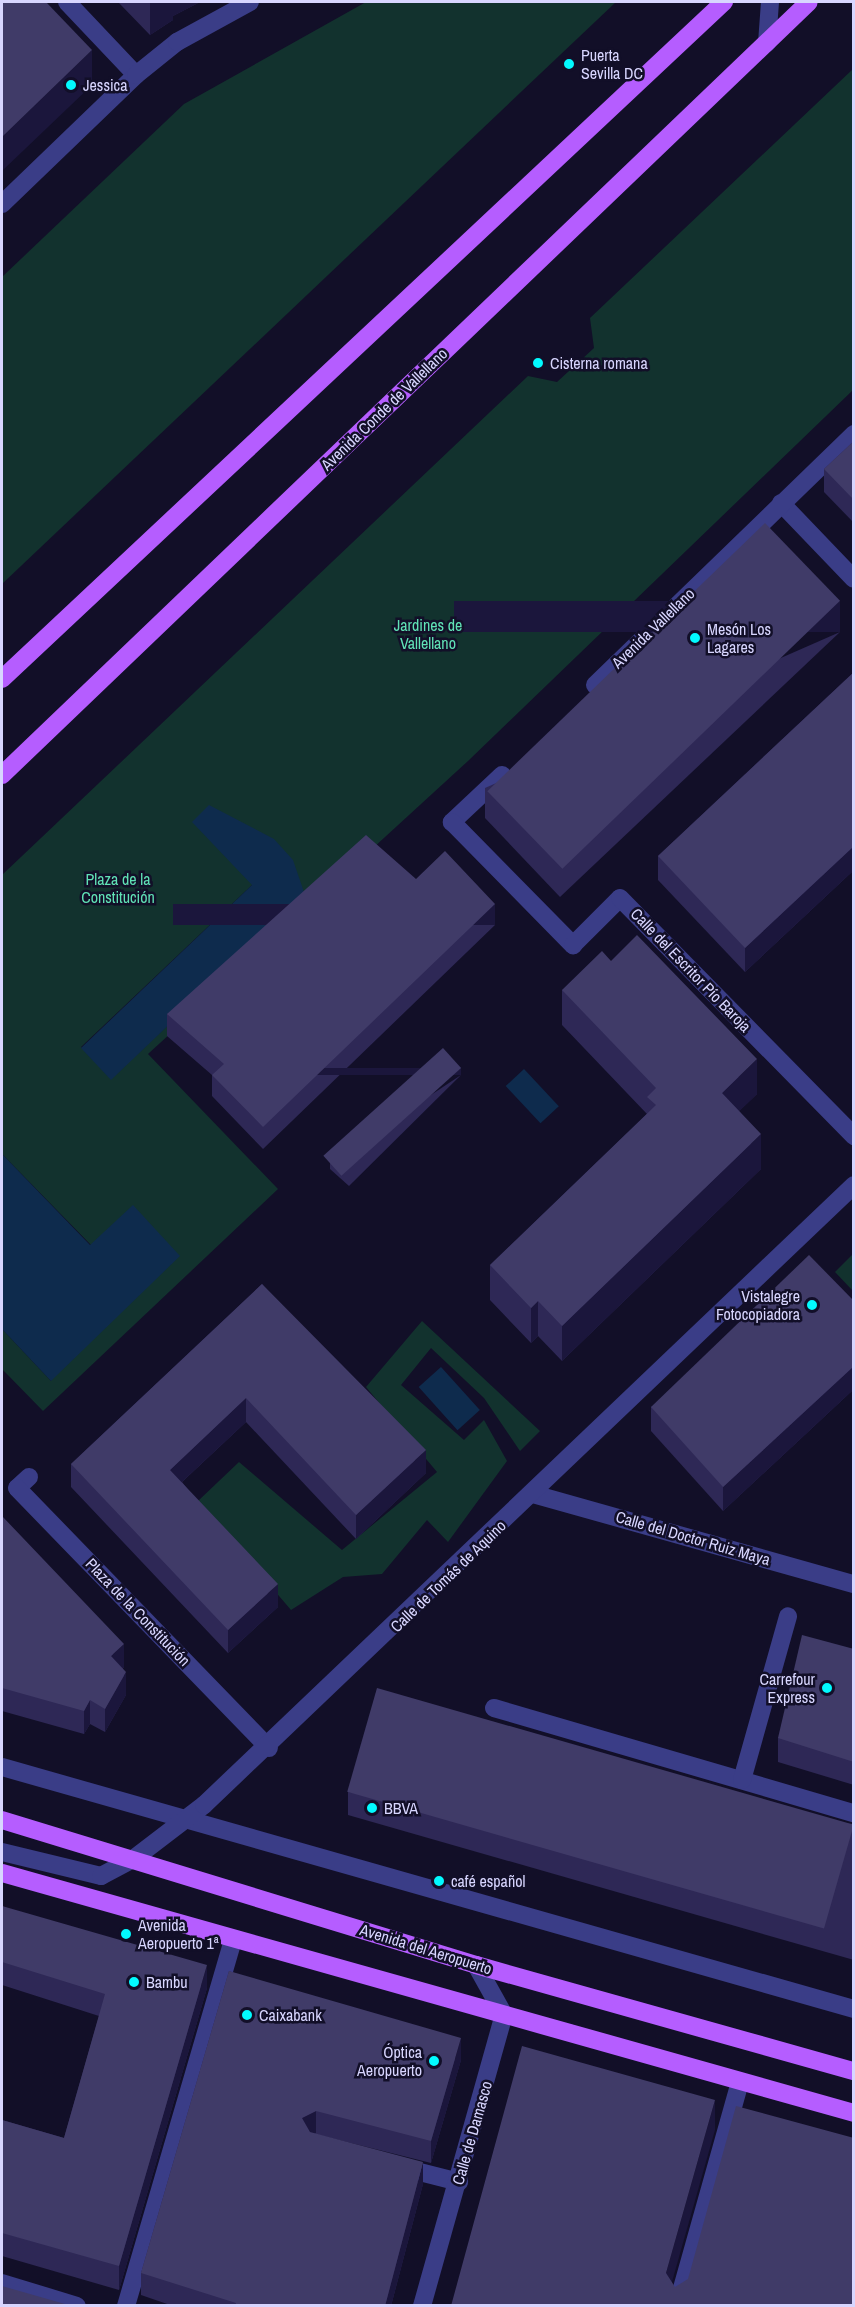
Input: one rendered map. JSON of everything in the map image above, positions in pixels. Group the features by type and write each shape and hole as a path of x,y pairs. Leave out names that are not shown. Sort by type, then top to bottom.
{"main road":[{"path":"2,679 724,2"},
{"name":"Avenida Conde de Vallellano","path":"2,775 809,2"},
{"name":"Avenida del Aeropuerto","path":"2,1820 136,1857 476,1965 854,2071"},
{"path":"2,1873 233,1940 854,2113"}],"street":[{"path":"67,2 136,75"},
{"path":"2,204 136,75 177,42 250,2"},
{"path":"767,43 770,2"},
{"name":"Avenida Vallellano","path":"577,702 854,434"},
{"path":"781,503 854,579"},
{"name":"Calle del Escritor Pío Baroja","path":"517,760 452,822 573,945 620,898 854,1136"},
{"name":"Calle de Tomás de Aquino","path":"2,1852 94,1876 136,1857 185,1820 269,1748 854,1185"},
{"name":"Plaza de la Constitución","path":"29,1477 17,1488 269,1748"},
{"name":"Calle del Doctor Ruiz Maya","path":"533,1494 854,1584"},
{"path":"742,1780 788,1616"},
{"path":"494,1708 854,1813"},
{"path":"2,1767 854,2009"},
{"path":"126,2306 233,1940"},
{"path":"476,1965 504,2015"},
{"name":"Calle de Damasco","path":"422,2306 459,2182 504,2015"},
{"path":"677,2306 740,2082"},
{"path":"380,2162 459,2182"},
{"path":"2,2283 77,2306"}],"green space":[{"path":"366,2 616,2 2,584 2,277 184,104"},
{"name":"Jardines de Vallellano","path":"853,69 853,390 468,761 148,1054 278,1189 43,1411 2,1369 2,1329 51,1381 91,1245 2,1154 2,875 528,376 557,382 594,348 590,318","holes":["252,885 305,895 111,1079 81,1047"]},
{"path":"853,1254 853,1291 835,1272"},
{"path":"422,1321 540,1431 520,1451 484,1398 431,1348 401,1385 464,1440 484,1420 507,1461 448,1542 427,1520 382,1574 343,1577 291,1610 198,1501 239,1462 342,1550 437,1472 366,1387"}],"water":[{"path":"209,805 274,839 293,860 305,895 111,1080 81,1048 252,885 192,822"},
{"path":"524,1069 559,1106 540,1123 506,1086"},
{"path":"2,1154 90,1245 133,1205 180,1256 51,1381 2,1329"},
{"path":"441,1367 480,1410 458,1430 419,1387"}],"building":[{"path":"2,2 46,2 92,50 2,137"},
{"path":"854,441 854,500 824,469"},
{"path":"765,523 840,601 562,869 487,791"},
{"path":"854,672 854,846 745,948 658,856"},
{"path":"366,835 416,879 445,851 495,904 263,1127 212,1075 224,1064 167,1014"},
{"path":"637,935 757,1059 722,1093 761,1134 562,1326 538,1301 531,1308 490,1265 656,1105 647,1097 656,1088 562,990 602,951 611,961"},
{"path":"443,1048 461,1068 341,1176 323,1156"},
{"path":"809,1255 854,1301 854,1366 723,1487 651,1407"},
{"path":"262,1284 426,1450 356,1515 246,1398 170,1470 278,1584 228,1630 71,1464"},
{"path":"2,1516 124,1644 111,1656 126,1672 105,1709 90,1700 84,1711 2,1688"},
{"path":"802,1635 854,1649 854,1762 778,1738"},
{"path":"377,1688 854,1825 824,1929 347,1792"},
{"path":"2,1906 207,1965 119,2266 2,2233 2,2120 64,2138 105,1994 2,1962"},
{"path":"229,1971 461,2038 431,2141 316,2111 302,2118 310,2132 423,2162 385,2306 235,2306 236,2303 141,2273"},
{"path":"522,2046 715,2100 666,2273 675,2287 688,2279 736,2106 854,2138 854,2306 451,2306"},
{"path":"2,2286 72,2306 2,2306"}],"place":[{"name":"Puerta Sevilla DC","path":"569,64"},
{"name":"Jessica","path":"71,85"},
{"name":"Cisterna romana","path":"538,363"},
{"name":"Mesón Los Lagares","path":"695,638"},
{"name":"Vistalegre Fotocopiadora","path":"812,1305"},
{"name":"Carrefour Express","path":"827,1688"},
{"name":"BBVA","path":"372,1808"},
{"name":"café español","path":"439,1881"},
{"name":"Avenida Aeropuerto 1ª","path":"126,1934"},
{"name":"Bambu","path":"134,1982"},
{"name":"Caixabank","path":"247,2015"},
{"name":"Óptica Aeropuerto","path":"434,2061"}]}
